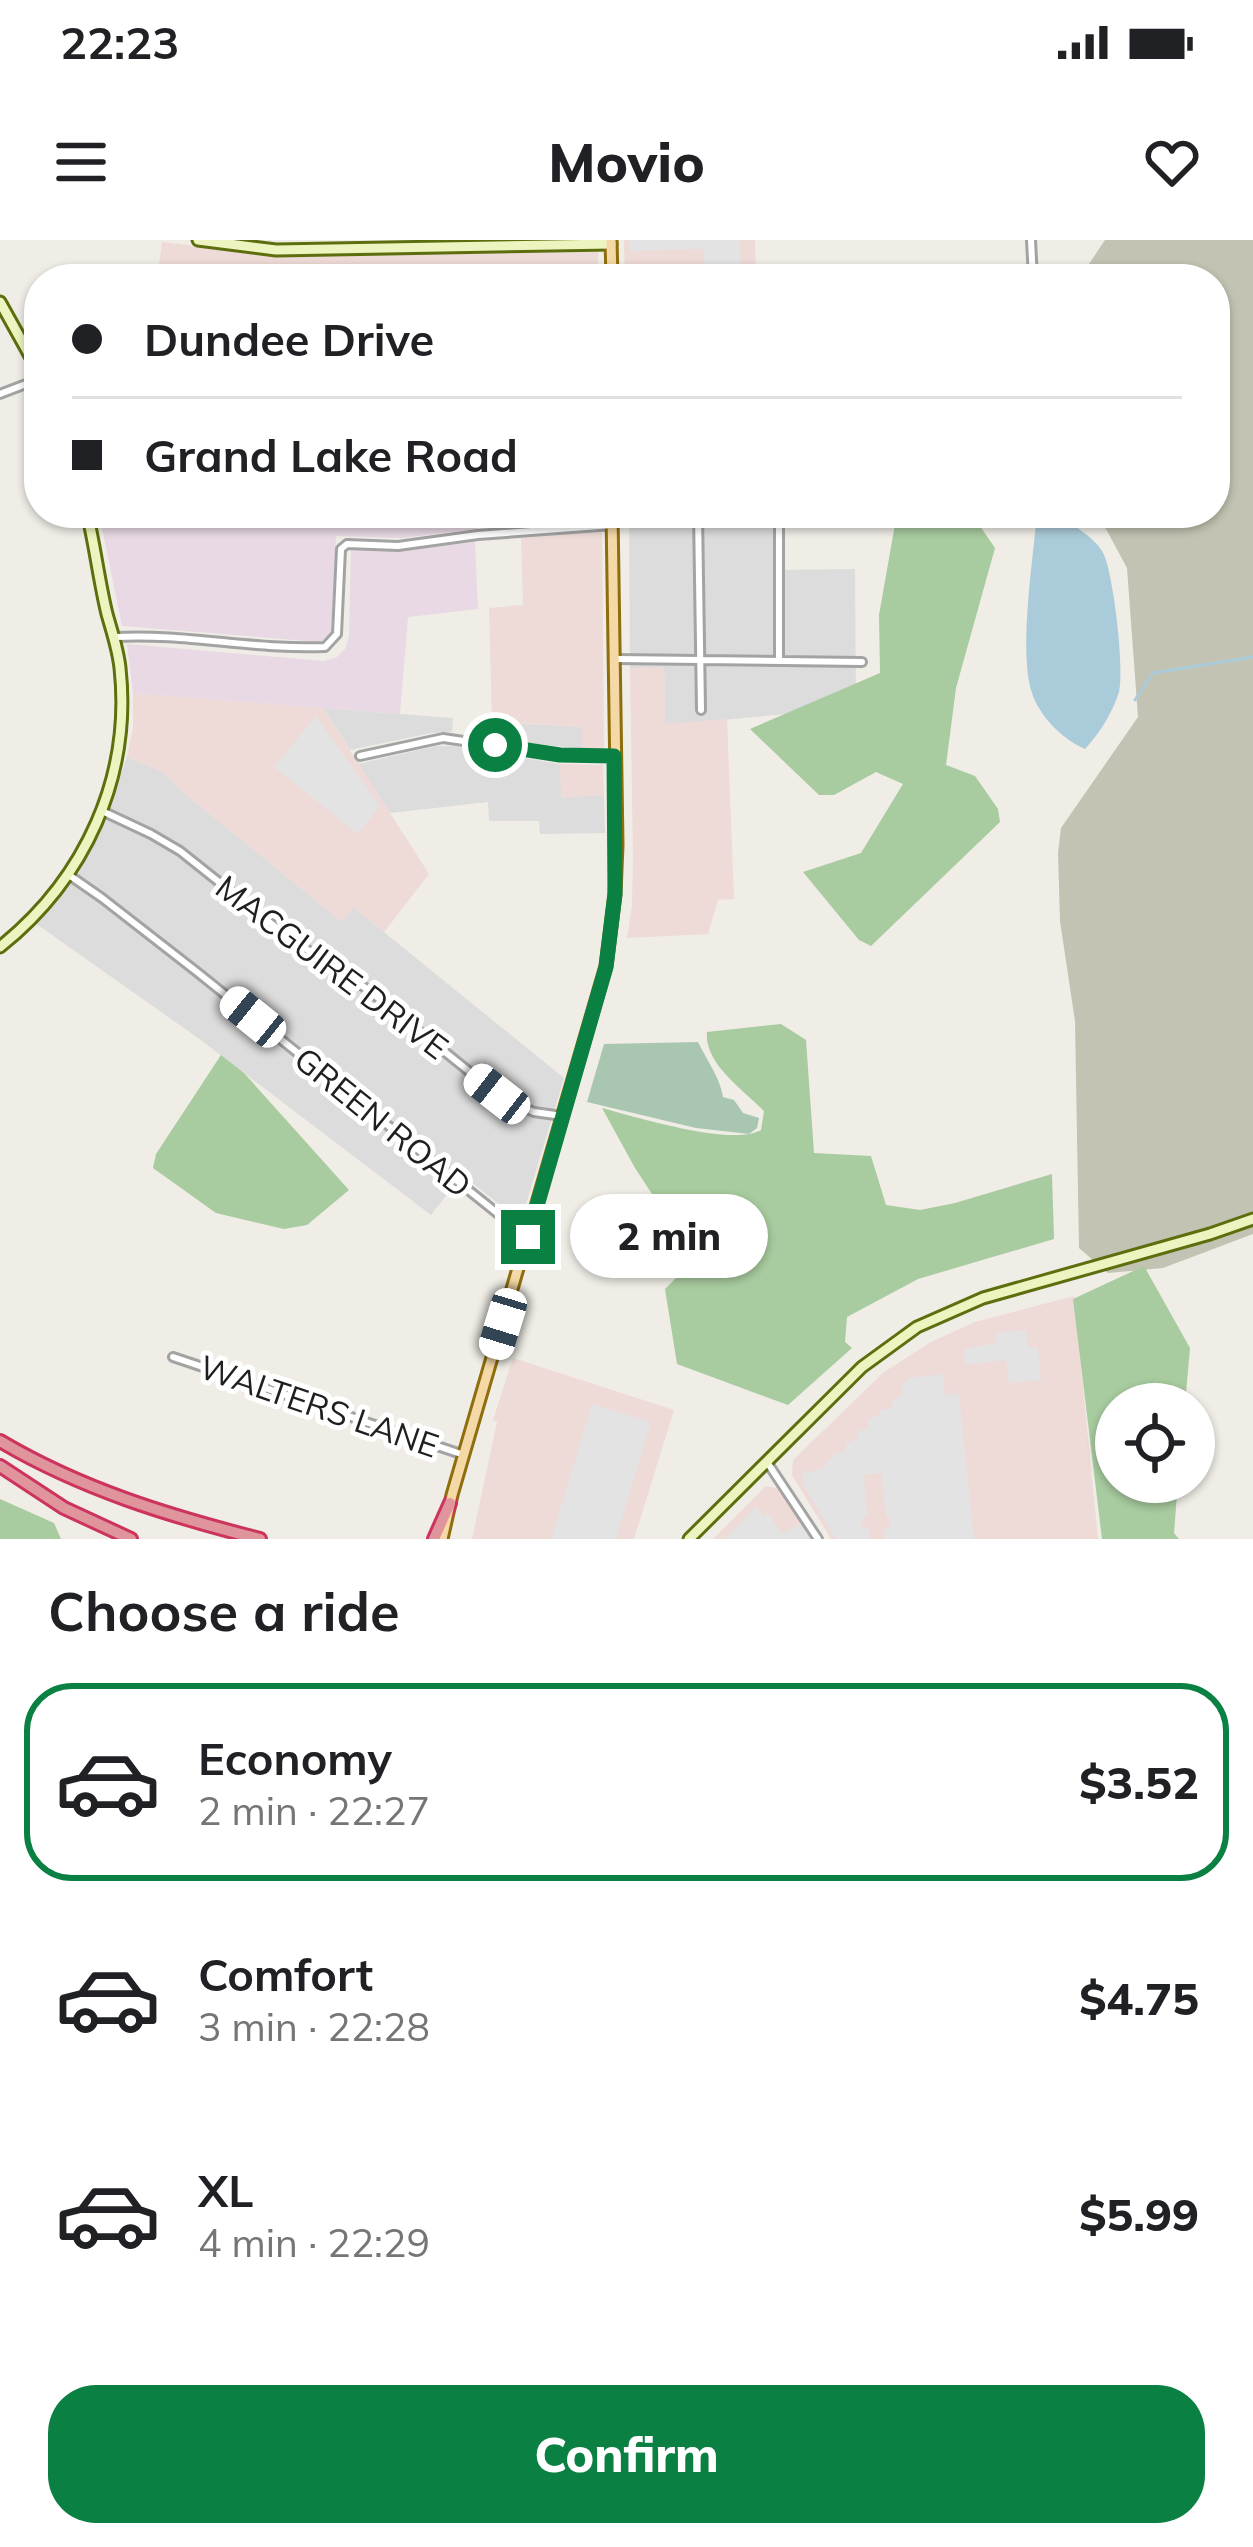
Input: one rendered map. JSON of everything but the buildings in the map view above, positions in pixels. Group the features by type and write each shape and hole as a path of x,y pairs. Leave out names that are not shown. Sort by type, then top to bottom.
{"highway":[{"path":"0,1441 120,1498 260,1539"},
{"path":"0,1466 64,1508 131,1539"},
{"path":"442,1539 450,1503"}],"main road":[{"path":"450,1503 603,979 613,921 613,528"}],"street":[{"path":"198,240 276,250 327,244 611,242"},
{"path":"0,302 24,347"},
{"path":"0,946 46,904 69,875 102,812 116,767 121,685 115,637 89,528"},
{"path":"115,637 323,647 337,634 341,549 347,544 398,546 583,528"},
{"path":"698,528 701,710"},
{"path":"779,528 779,661"},
{"path":"612,658 862,662"},
{"path":"360,756 442,738 560,755 614,756"},
{"name":"MACGUIRE DRIVE","path":"102,812 180,851 291,939 367,989 502,1098 534,1112 562,1116"},
{"name":"GREEN ROAD","path":"69,875 529,1234"},
{"path":"686,1538 874,1356 932,1318 1000,1292 1253,1219"},
{"name":"WALTERS LANE","path":"173,1357 464,1455"},
{"path":"766,1461 818,1539"}],"shaded area":[{"path":"624,240 755,240 756,264 625,264"},
{"path":"630,240 740,240 741,264 704,264 704,249 630,251"},
{"path":"1105,240 1253,240 1253,1234 1163,1268 1108,1273 1079,1248 1075,1021 1060,921 1061,828 1138,717 1127,568 1105,528 1230,528 1230,264 1089,264"},
{"path":"162,242 274,256 598,252 598,264 159,264"},
{"path":"102,528 477,528 401,538 336,536 331,634 320,642 122,626"},
{"path":"629,528 774,528 775,570 855,569 856,708 665,725 664,668 630,668"},
{"path":"602,531 604,749 582,749 582,727 492,721 489,608 523,605 521,538"},
{"path":"475,542 478,609 408,617 400,714 133,693 127,644 324,661 337,657 349,636 351,549 403,551"},
{"path":"664,667 665,724 727,719 734,899 718,900 708,934 627,938 633,858 630,668"},
{"path":"133,693 323,708 429,874 384,932 354,908 342,922 162,772 127,757"},
{"path":"323,708 453,718 452,732 350,750"},
{"path":"316,716 380,806 358,834 274,767"},
{"path":"515,723 582,727 582,749 512,741"},
{"path":"436,746 560,764 562,797 604,795 605,833 540,834 539,821 489,821 488,802 390,813 358,764"},
{"path":"127,757 162,772 341,921 353,907 564,1078 521,1221 462,1175 431,1215 198,1038 35,923 77,875 106,819"},
{"path":"560,764 603,765 604,795 561,798"},
{"path":"1074,1296 1098,1539 831,1539 792,1475 793,1460 884,1372 931,1342 975,1322"},
{"path":"1026,1330 1028,1347 1038,1347 1041,1380 1009,1383 1006,1360 965,1365 964,1349 996,1343 996,1333"},
{"path":"513,1358 674,1410 634,1539 472,1539 497,1422 493,1420"},
{"path":"943,1374 945,1395 959,1394 974,1539 885,1539 884,1530 890,1528 881,1473 864,1475 867,1516 862,1518 862,1527 869,1527 870,1539 836,1539 803,1485 802,1473 823,1469 833,1454 846,1451 846,1444 858,1438 858,1431 868,1429 873,1416 892,1408 909,1378"},
{"path":"592,1404 651,1422 616,1539 551,1539"},
{"path":"766,1486 784,1490 813,1539 713,1539"},
{"path":"757,1506 764,1516 769,1514 782,1534 802,1523 811,1539 724,1539"}],"green space":[{"path":"894,528 981,528 995,548 956,688 946,765 975,776 998,809 1000,822 871,946 859,940 803,872 861,853 903,784 876,772 834,795 819,795 750,729 880,673 879,615"},
{"path":"781,1024 806,1040 814,1153 871,1156 886,1205 920,1210 1052,1174 1054,1239 918,1279 847,1317 845,1342 852,1348 788,1405 677,1364 665,1289 684,1270 690,1252 602,1108 707,1133 761,1130 764,1111 718,1066 707,1032"},
{"path":"698,1042 723,1097 734,1100 743,1113 759,1118 757,1128 749,1134 696,1128 587,1102 604,1044"},
{"path":"221,1055 244,1073 349,1190 307,1225 284,1229 216,1213 153,1168 156,1154"},
{"path":"1144,1266 1190,1348 1187,1383 1095,1383 1095,1481 1073,1299"},
{"path":"0,1499 54,1523 61,1539 0,1539"},
{"path":"1098,1503 1176,1503 1174,1533 1179,1539 1102,1539"}],"water":[{"path":"1036,528 1078,528 1093,540 1106,561 1119,643 1119,692 1085,749 1050,724 1038,706 1027,668"}],"waterway":[{"path":"1135,700 1153,673 1253,657"}],"route":[{"path":"495,745 580,757 614,756 615,894 606,967 528,1237"}]}
